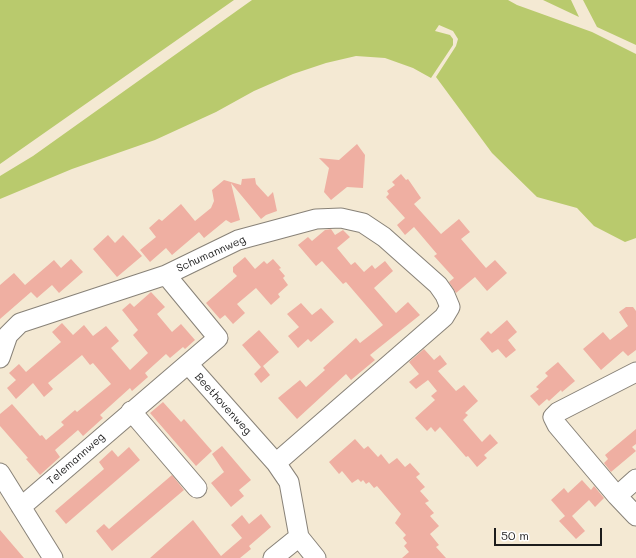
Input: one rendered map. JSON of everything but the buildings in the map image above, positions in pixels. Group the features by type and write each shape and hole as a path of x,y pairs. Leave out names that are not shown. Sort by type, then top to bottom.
{"street":[{"name":"Schumannweg","path":"0,358 8,335 20,322 166,275 238,240 316,219 342,218 363,223 384,237 438,285 445,295 450,307 444,317 276,463"},
{"name":"Beethovenweg","path":"166,275 218,338 188,364 276,463 289,482 298,537"},
{"name":"Telemannweg","path":"21,507 131,411 188,364"},
{"path":"636,372 553,416 556,425 636,516"},
{"path":"131,411 197,488"},
{"path":"0,473 53,558"},
{"path":"617,496 636,480"},
{"path":"273,558 298,537 316,558"}],"green space":[{"path":"0,0 234,0 0,164"},
{"path":"252,0 508,0 517,5 592,32 636,54 636,238 625,242 594,226 577,208 537,197 492,153 436,77 456,46 458,39 453,31 439,25 435,31 450,35 453,39 453,45 431,78 413,68 385,58 356,56 326,63 293,74 254,91 216,112 155,140 72,169 0,199 0,176 33,156"},
{"path":"543,0 571,0 579,17"},
{"path":"583,0 636,0 636,45 597,27"}]}
